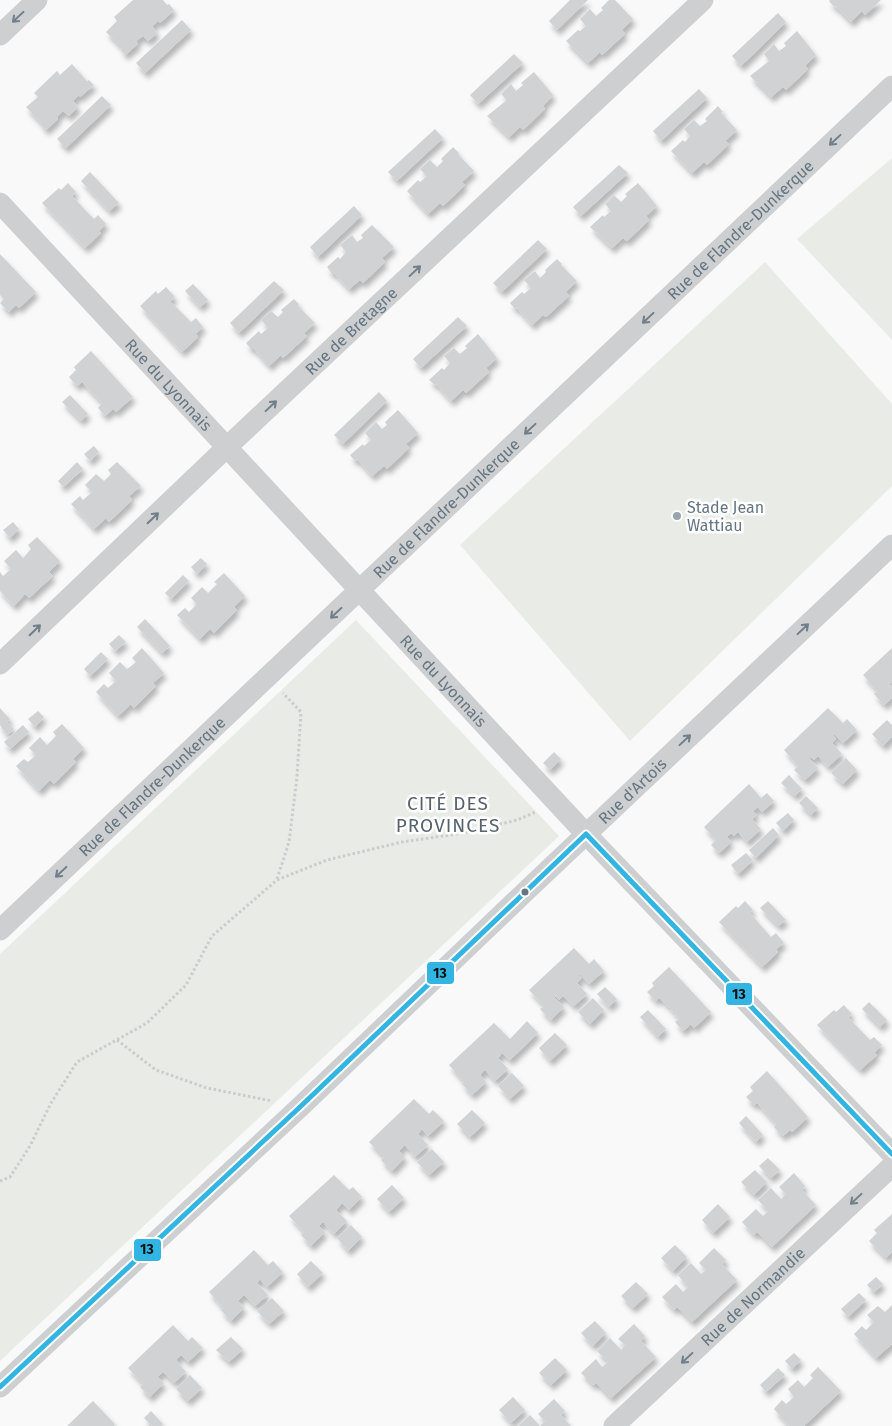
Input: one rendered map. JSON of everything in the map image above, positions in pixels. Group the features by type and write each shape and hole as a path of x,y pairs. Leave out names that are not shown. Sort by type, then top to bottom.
{"street":[{"path":"0,35 37,0"},
{"name":"Rue de Bretagne","path":"0,664 703,0"},
{"name":"Rue de Flandre-Dunkerque","path":"0,930 892,86"},
{"name":"Rue du Lyonnais","path":"0,203 586,834 892,1154"},
{"name":"Rue d'Artois","path":"0,1387 300,1107 892,545"},
{"name":"Rue de Normandie","path":"614,1426 892,1166"}],"path":[{"path":"268,677 301,712 297,777 289,842 277,880"},
{"path":"0,1181 10,1176 30,1146 52,1103 77,1062 147,1023 186,984 212,936 277,880 327,860 402,842 464,833 518,820 557,803"},
{"path":"117,1040 156,1070 207,1088 300,1107"}],"shaded area":[{"path":"892,158 892,340 797,239"},
{"name":"Stade Jean Wattiau","path":"765,262 892,404 892,486 630,741 460,545"},
{"path":"356,620 559,836 0,1361 0,954"}],"building":[{"path":"133,0 163,0 174,10 160,23 158,21 152,26 157,33 148,41 143,36 136,41 138,44 125,55 121,50 122,48 106,32 117,21 114,17"},
{"path":"570,0 588,0 557,30 549,21"},
{"path":"609,0 615,0 633,19 622,30 625,34 602,55 600,52 588,63 566,41 578,30 580,31 586,26 580,19 590,9 596,16 603,10 601,8"},
{"path":"830,0 881,0 865,15 862,11 851,22 834,7"},
{"path":"778,13 786,22 741,66 732,56"},
{"path":"182,20 191,30 145,73 136,63"},
{"path":"797,31 816,55 805,66 808,69 786,90 783,87 771,97 750,76 769,61 764,54 774,44 779,51 786,46 784,43"},
{"path":"514,54 523,63 478,104 470,95"},
{"path":"72,64 87,81 89,80 94,85 73,101 78,107 69,116 63,111 57,117 58,119 46,130 26,107 38,97 34,93 57,71 60,75"},
{"path":"534,72 553,95 543,106 545,109 523,130 520,127 509,137 487,116 507,100 501,94 511,84 516,91 523,85 521,83"},
{"path":"699,89 707,98 661,141 653,131"},
{"path":"102,96 111,105 66,148 57,139"},
{"path":"718,106 723,112 721,113 737,130 725,141 729,144 707,165 704,162 692,173 671,151 683,140 685,142 690,136 684,129 694,120 700,126 707,121 705,119"},
{"path":"435,129 443,138 397,181 388,172"},
{"path":"453,147 474,171 462,182 465,185 443,206 440,203 428,214 407,191 418,180 420,182 427,176 420,169 430,160 437,167 443,161 441,159"},
{"path":"619,165 628,173 581,216 573,207"},
{"path":"90,172 119,203 109,211 81,181"},
{"path":"68,183 76,192 72,196 94,219 98,215 106,224 99,231 101,233 85,248 42,203 59,188 61,190"},
{"path":"638,183 657,206 646,216 649,220 627,241 623,238 612,248 590,227 603,215 604,217 611,211 605,204 614,195 621,202 627,196 625,194"},
{"path":"354,206 362,215 318,257 310,247"},
{"path":"372,225 394,247 382,258 385,262 363,283 360,280 349,289 327,267 338,257 340,259 346,252 340,245 352,235 357,242 363,238 361,235"},
{"path":"538,240 547,249 502,292 493,283"},
{"path":"0,254 36,292 19,308 16,305 9,312 0,303 4,299 0,295"},
{"path":"557,259 577,281 566,292 569,296 546,317 543,315 532,325 510,303 522,292 524,294 531,288 524,280 535,271 540,278 546,272 545,270"},
{"path":"274,281 284,290 239,333 230,323"},
{"path":"193,284 208,300 200,307 185,291"},
{"path":"166,287 175,297 170,301 191,322 196,318 203,327 196,334 198,337 182,352 140,306 156,291 158,294"},
{"path":"294,299 299,304 298,306 315,323 304,333 307,336 283,358 281,355 269,366 246,343 259,331 261,334 268,328 261,320 271,311 278,317 283,312 281,310"},
{"path":"458,317 467,326 421,368 413,359"},
{"path":"478,334 497,358 486,368 489,372 466,393 463,390 451,401 436,384 429,380 442,368 444,370 450,363 444,356 454,348 460,354 467,348 465,346"},
{"path":"91,351 133,397 116,412 113,409 105,416 98,408 102,403 82,382 77,386 69,377 76,370 74,367"},
{"path":"379,392 387,401 343,444 334,435"},
{"path":"70,395 88,414 81,421 62,402"},
{"path":"398,410 418,433 406,444 409,448 387,469 384,466 372,476 357,459 355,461 350,455 371,440 365,433 376,422 382,429 387,425 385,422"},
{"path":"94,446 99,452 90,461 84,454"},
{"path":"77,462 83,469 63,487 58,481"},
{"path":"117,462 141,486 129,496 132,500 109,522 106,518 94,529 71,504 80,496 83,500 92,492 85,485 96,474 104,481 111,474 108,470"},
{"path":"13,522 19,529 10,538 3,530"},
{"path":"37,537 60,561 49,572 53,576 29,598 25,594 14,606 0,591 0,572 3,576 11,569 4,561 16,550 23,558 31,549 28,545"},
{"path":"201,558 207,564 197,574 191,567"},
{"path":"224,573 245,596 234,607 237,610 214,633 210,629 200,639 177,615 185,608 189,612 197,604 191,598 202,587 208,593 217,584 214,582"},
{"path":"183,575 189,581 171,599 165,593"},
{"path":"145,619 170,646 162,653 137,627"},
{"path":"119,635 126,642 115,651 109,644"},
{"path":"142,648 164,673 153,683 156,686 134,708 131,704 118,716 96,692 104,684 108,688 116,681 109,673 120,662 127,669 136,662 132,658"},
{"path":"892,648 892,684 889,683 892,686 892,698 884,705 874,694 877,691 863,675"},
{"path":"101,652 108,659 90,676 84,669"},
{"path":"0,708 10,719 7,722 14,729 7,735 0,725"},
{"path":"828,708 843,723 847,719 857,730 843,743 833,735 836,739 832,743 842,754 828,767 818,756 814,760 811,757 809,758 818,768 805,780 794,770 798,766 784,750"},
{"path":"38,711 44,717 35,727 28,719"},
{"path":"887,720 892,725 892,737 883,746 872,734"},
{"path":"62,724 84,748 73,759 76,762 54,784 50,780 39,791 16,766 24,759 28,762 36,755 29,748 40,737 47,745 56,736 53,732"},
{"path":"23,725 29,732 10,749 4,742"},
{"path":"554,752 561,759 550,770 543,763"},
{"path":"846,758 857,770 843,784 831,773"},
{"path":"789,775 802,789 795,796 781,783"},
{"path":"749,784 761,798 767,793 774,801 762,812 758,807 753,811 757,815 752,819 761,829 747,842 738,832 734,836 731,833 727,837 731,842 719,853 711,845 716,840 704,827"},
{"path":"806,796 818,808 811,815 799,803"},
{"path":"788,813 794,820 783,831 776,823"},
{"path":"773,828 779,835 756,858 749,850"},
{"path":"746,853 753,860 738,874 731,865"},
{"path":"745,901 753,910 750,913 771,937 776,933 784,943 776,949 778,952 762,967 719,922 736,906 738,908"},
{"path":"768,901 786,920 778,926 760,908"},
{"path":"574,948 589,964 594,959 604,971 589,984 579,975 582,978 577,983 587,994 574,1006 563,996 559,1000 555,996 564,1007 551,1020 540,1009 544,1006 529,990"},
{"path":"669,967 711,1012 694,1028 691,1024 683,1031 675,1022 679,1019 670,1008 659,998 656,1001 647,992 654,986 652,983"},
{"path":"605,987 617,999 609,1007 597,994"},
{"path":"593,998 604,1010 590,1024 578,1012"},
{"path":"869,1002 887,1020 880,1027 862,1009"},
{"path":"844,1005 852,1014 848,1017 870,1040 874,1037 882,1045 874,1053 877,1055 860,1070 817,1025 834,1010 836,1012"},
{"path":"648,1010 666,1029 658,1037 640,1017"},
{"path":"527,1021 538,1033 510,1060 502,1053 498,1058 508,1069 495,1081 485,1070 480,1075 486,1082 472,1095 462,1084 464,1082 449,1065 494,1023 510,1039"},
{"path":"555,1033 567,1045 550,1061 539,1048"},
{"path":"767,1071 808,1117 792,1132 790,1130 783,1136 774,1127 776,1124 757,1103 754,1105 746,1097 753,1091 750,1087"},
{"path":"512,1073 524,1086 510,1099 498,1086"},
{"path":"414,1099 429,1114 433,1110 444,1121 428,1136 422,1129 418,1134 428,1145 415,1157 405,1145 399,1151 405,1157 392,1171 381,1160 384,1157 369,1142"},
{"path":"472,1110 485,1123 470,1137 457,1124"},
{"path":"746,1116 763,1135 756,1142 739,1123"},
{"path":"432,1149 444,1162 429,1175 417,1162"},
{"path":"768,1158 780,1170 771,1178 759,1166"},
{"path":"755,1170 767,1182 754,1195 741,1182"},
{"path":"794,1173 805,1186 802,1190 816,1205 772,1247 757,1232 754,1235 742,1222 756,1209 763,1216 768,1211 758,1200 771,1188 781,1199 786,1194 779,1187"},
{"path":"334,1175 349,1190 353,1187 362,1197 349,1210 342,1203 336,1210 347,1221 334,1234 323,1222 319,1226 325,1232 311,1246 301,1235 304,1232 289,1216"},
{"path":"392,1185 404,1198 389,1212 377,1199"},
{"path":"718,1204 730,1217 713,1233 702,1220"},
{"path":"892,1214 892,1252 886,1258 869,1241 877,1233 874,1230"},
{"path":"351,1225 362,1237 348,1251 337,1238"},
{"path":"675,1245 687,1257 673,1271 661,1258"},
{"path":"714,1248 726,1260 722,1264 737,1280 692,1322 677,1307 674,1310 662,1297 676,1284 683,1292 688,1287 678,1275 691,1263 701,1274 706,1270 699,1263"},
{"path":"254,1250 268,1265 273,1261 283,1272 267,1287 260,1279 257,1283 268,1295 255,1306 244,1295 238,1301 244,1308 231,1321 209,1292"},
{"path":"311,1261 323,1273 308,1287 297,1274"},
{"path":"876,1277 883,1284 874,1292 867,1285"},
{"path":"636,1282 648,1294 633,1308 621,1296"},
{"path":"859,1293 866,1300 848,1317 841,1309"},
{"path":"272,1298 284,1311 269,1324 257,1311"},
{"path":"892,1305 892,1344 876,1358 854,1334 862,1326 866,1330 874,1322 867,1315 878,1306 885,1312"},
{"path":"595,1321 606,1333 593,1346 581,1333"},
{"path":"634,1324 645,1336 641,1341 656,1357 611,1398 596,1383 593,1385 581,1373 596,1359 602,1367 608,1362 597,1351 610,1338 621,1350 625,1345 618,1339"},
{"path":"173,1325 188,1341 192,1337 203,1348 188,1362 181,1355 176,1360 186,1372 174,1383 163,1372 157,1377 164,1383 150,1397 140,1387 143,1384 128,1368"},
{"path":"231,1337 243,1349 229,1362 216,1350"},
{"path":"794,1353 801,1360 792,1369 785,1361"},
{"path":"555,1358 567,1370 551,1385 539,1373"},
{"path":"818,1367 841,1391 804,1426 789,1426 774,1409 782,1400 786,1404 794,1397 788,1389 798,1380 804,1387 813,1378 810,1375"},
{"path":"778,1368 785,1375 766,1392 760,1385"},
{"path":"190,1375 202,1388 188,1401 176,1389"},
{"path":"513,1397 525,1410 511,1423 499,1410"},
{"path":"554,1399 565,1411 561,1415 571,1426 540,1426 545,1421 538,1414"},
{"path":"93,1401 115,1424 114,1426 67,1426"},
{"path":"151,1411 163,1424 161,1426 152,1426 144,1418"},
{"path":"530,1415 540,1426 518,1426"}],"transit line":[{"name":"13","path":"586,834 892,1154"},
{"name":"13","path":"0,1387 300,1107 586,834"}],"place":[{"name":"Stade Jean Wattiau","path":"677,516"}],"district":[{"name":"CITÉ DES PROVINCES","path":"448,814"}]}
